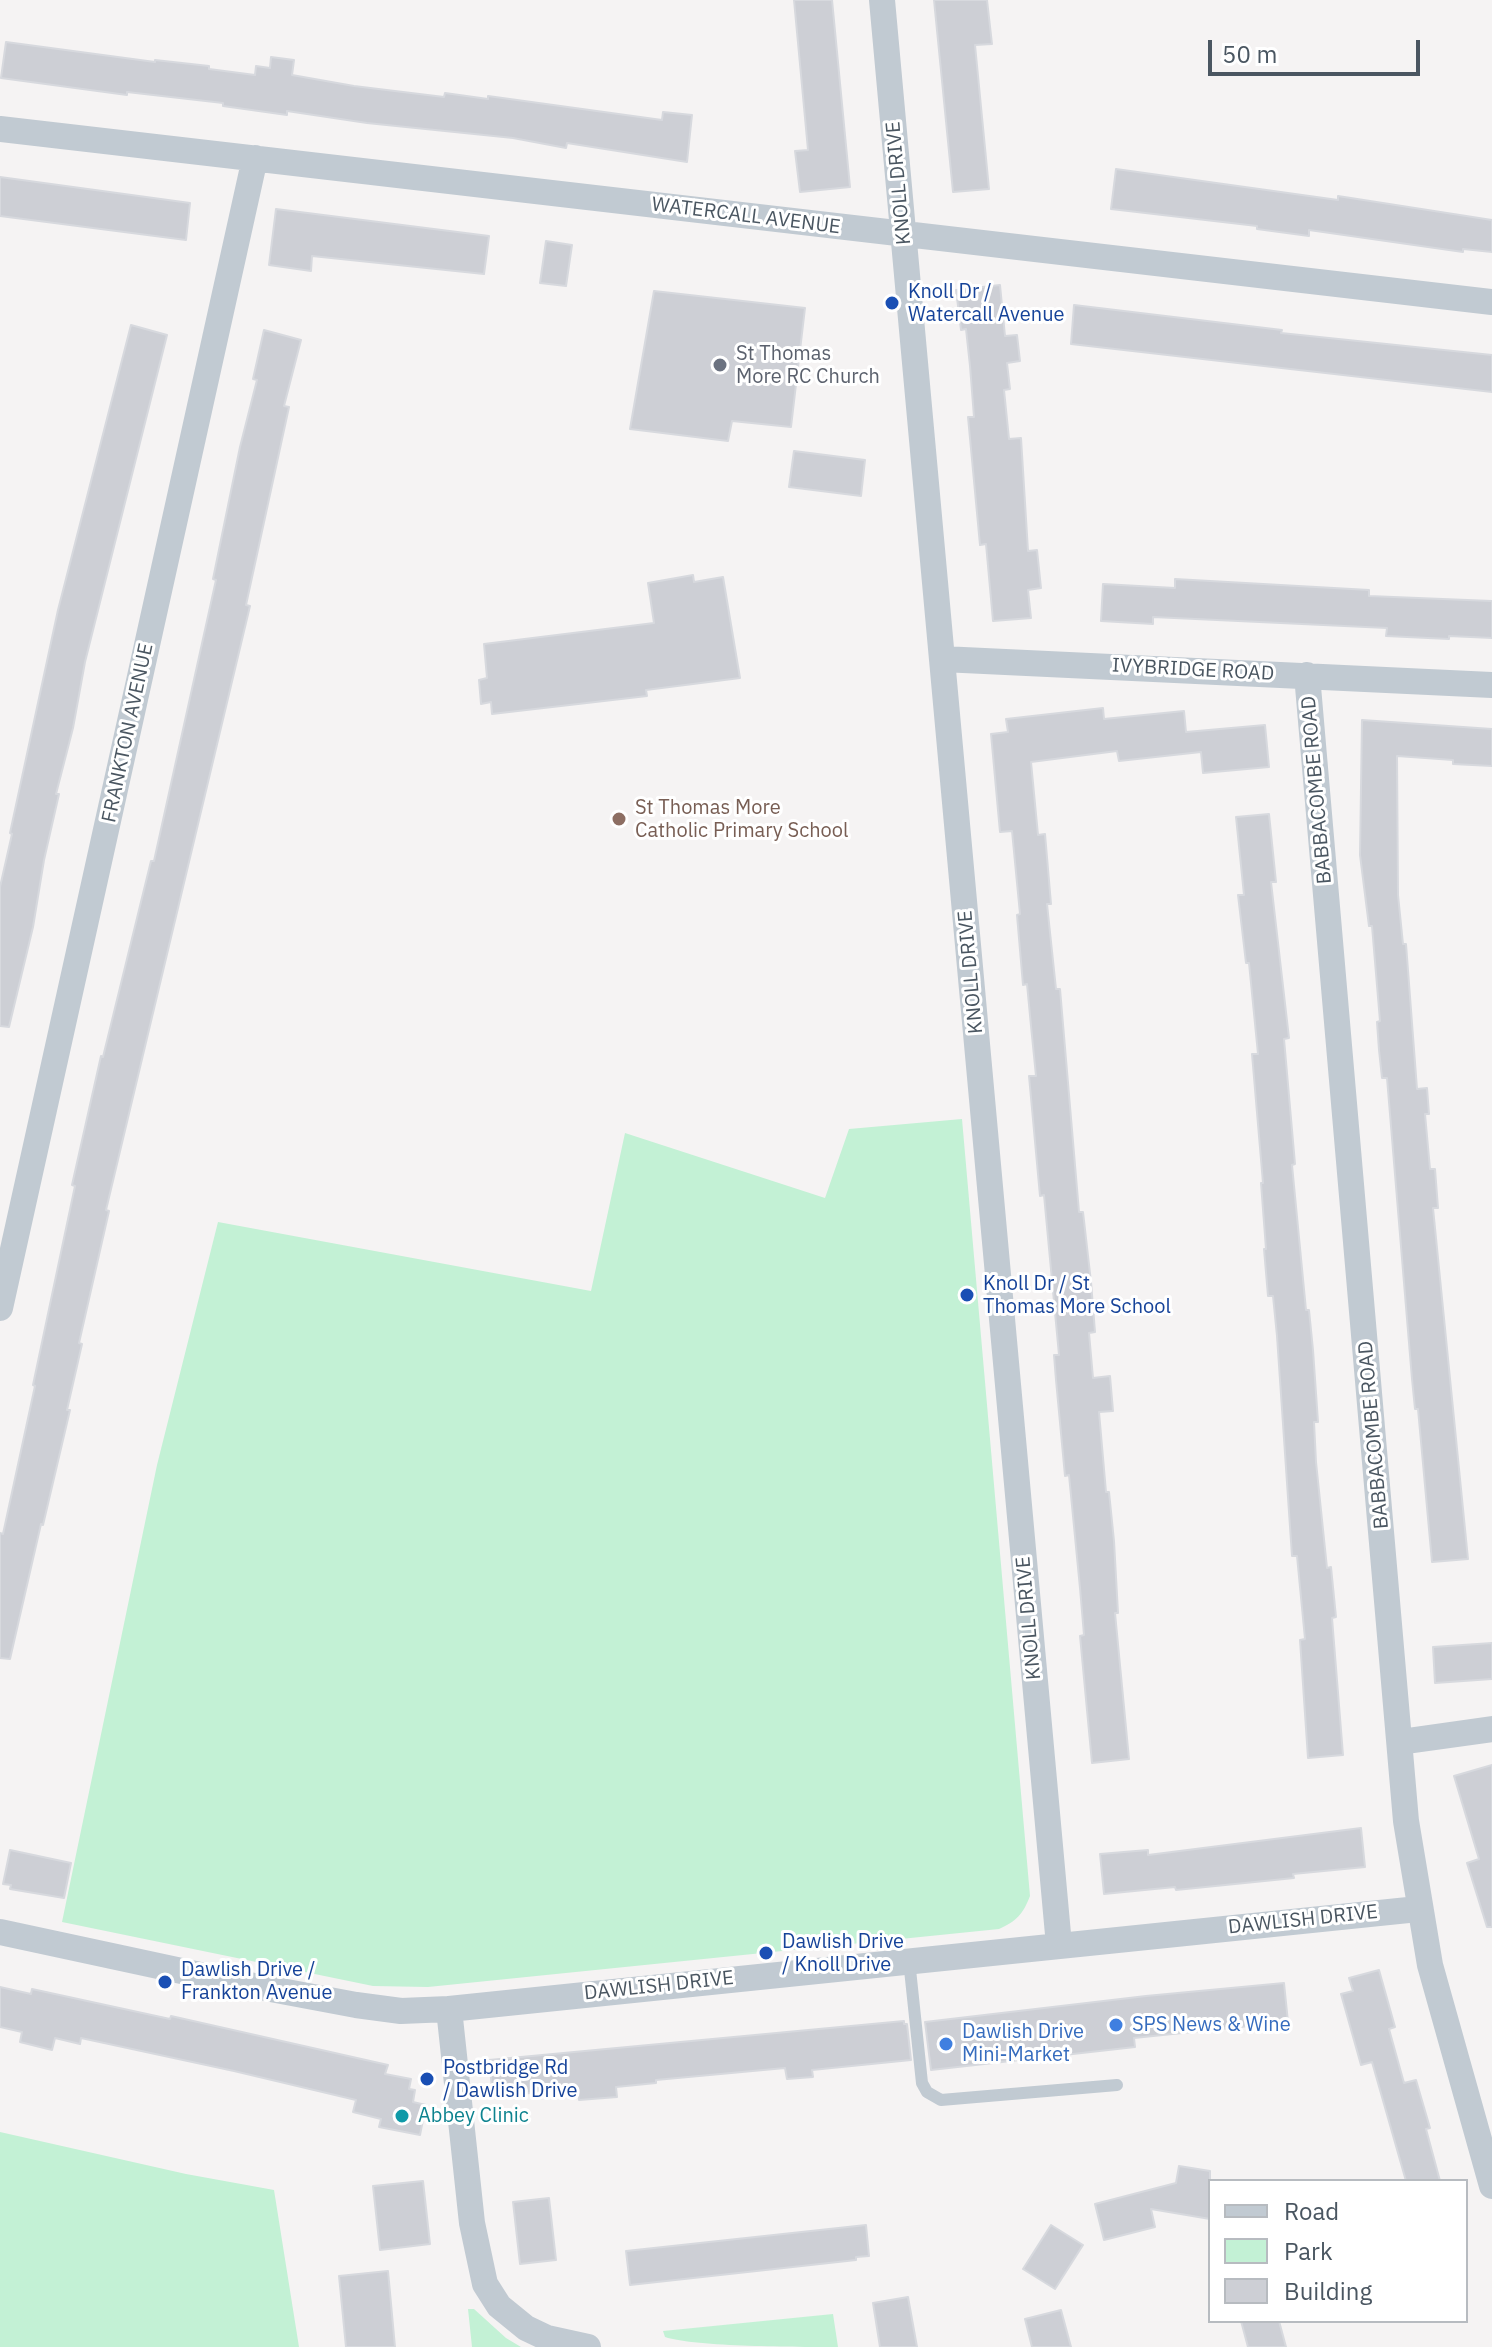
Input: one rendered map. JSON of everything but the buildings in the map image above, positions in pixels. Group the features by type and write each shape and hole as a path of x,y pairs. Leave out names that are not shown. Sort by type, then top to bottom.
{"street":[{"name":"KNOLL DRIVE","path":"882,0 1059,1945"},
{"name":"WATERCALL AVENUE","path":"0,129 1492,302"},
{"name":"FRANKTON AVENUE","path":"0,1308 255,158"},
{"name":"IVYBRIDGE ROAD","path":"942,659 1492,685"},
{"name":"BABBACOMBE ROAD","path":"1307,675 1406,1821 1418,1909 1430,1965 1492,2186"},
{"path":"1400,1742 1492,1729"},
{"name":"DAWLISH DRIVE","path":"0,1932 228,1981 401,2011 449,2009 1418,1909"},
{"path":"449,2009 472,2223 485,2284 499,2306 526,2328 547,2338 588,2347"}],"lane":[{"path":"909,1960 922,2083 933,2097 941,2100 1117,2085"}],"green space":[{"path":"962,1119 1030,1896 1015,1920 999,1929 428,1987 373,1986 62,1922 157,1465 218,1222 591,1291 625,1133 825,1198 849,1129"},
{"path":"0,2132 186,2174 274,2190 299,2347 0,2347"},
{"path":"468,2309 474,2309 506,2338 521,2347 472,2347"},
{"path":"833,2314 838,2347 700,2343 665,2337 663,2331"}],"place":[{"name":"Knoll Dr / Watercall Avenue","path":"892,303"},
{"name":"St Thomas More RC Church","path":"720,365"},
{"name":"St Thomas More Catholic Primary School","path":"619,819"},
{"name":"Knoll Dr / St Thomas More School","path":"967,1295"},
{"name":"Dawlish Drive / Knoll Drive","path":"766,1953"},
{"name":"Dawlish Drive / Frankton Avenue","path":"165,1982"},
{"name":"SPS News & Wine","path":"1116,2025"},
{"name":"Dawlish Drive Mini-Market","path":"946,2044"},
{"name":"Postbridge Rd / Dawlish Drive","path":"427,2079"},
{"name":"Abbey Clinic","path":"402,2116"}]}
